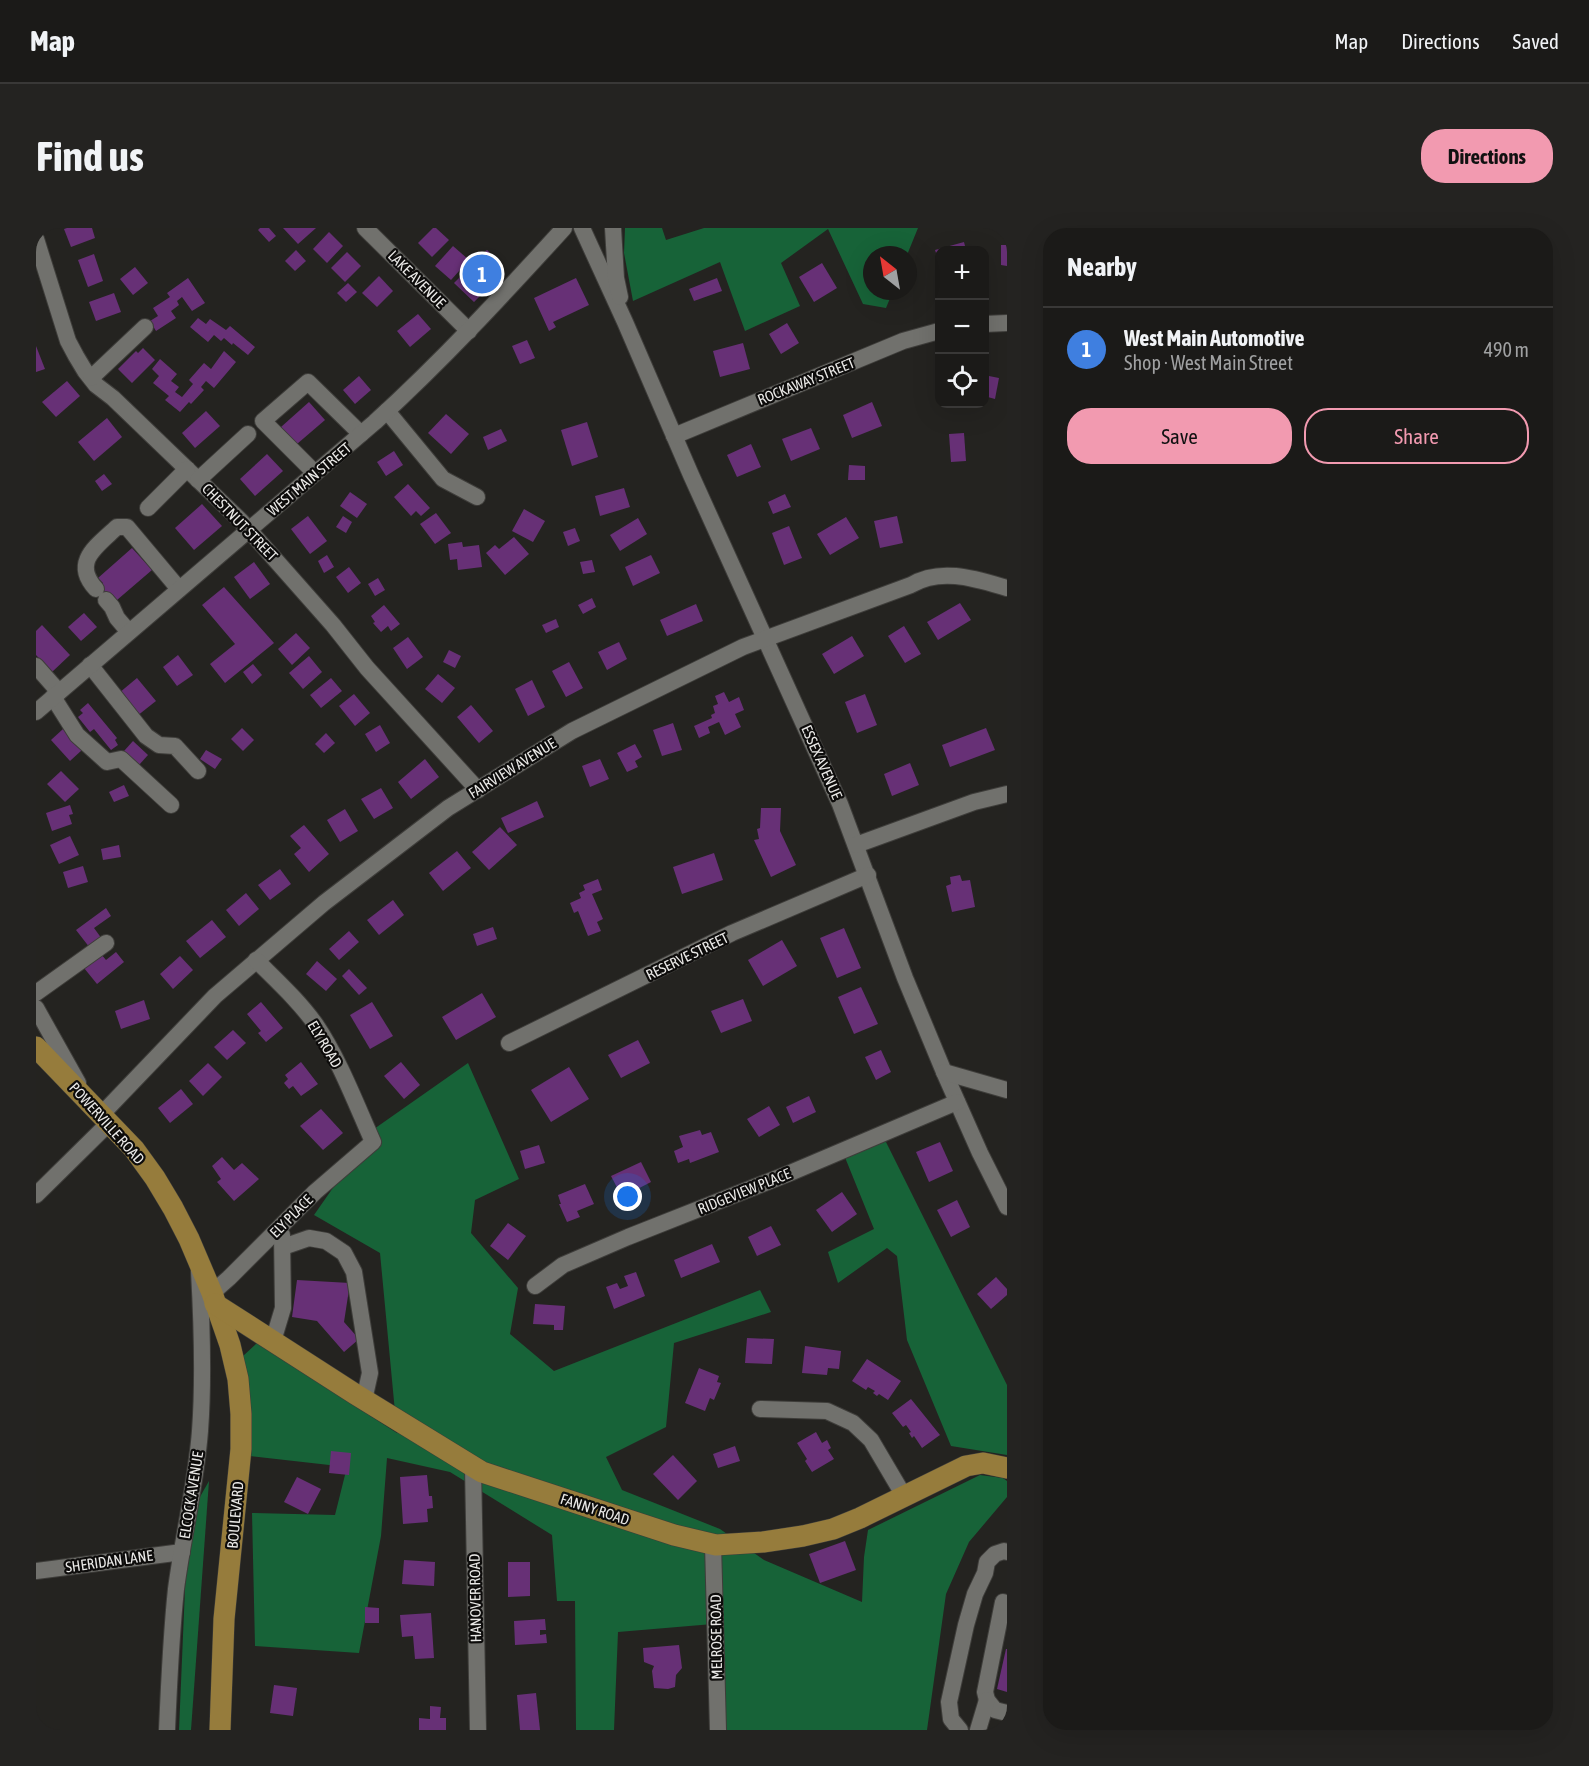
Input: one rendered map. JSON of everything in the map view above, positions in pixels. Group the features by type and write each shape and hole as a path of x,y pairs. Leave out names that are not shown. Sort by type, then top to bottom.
{"main road":[{"name":"POWERVILLE ROAD","path":"36,1047 134,1149 155,1178 173,1208 198,1259 213,1298"},
{"name":"FANNY ROAD","path":"213,1298 273,1341 364,1400 482,1472 663,1531 713,1544 764,1542 823,1532 860,1518 966,1466 983,1463 1007,1468"},
{"name":"BOULEVARD","path":"213,1298 230,1345 238,1379 241,1414 241,1449 224,1630 220,1730"}],"street":[{"name":"LAKE AVENUE","path":"365,228 469,331"},
{"name":"WEST MAIN STREET","path":"36,712 387,411 469,331 564,228"},
{"name":"ESSEX AVENUE","path":"582,228 840,804 905,978 957,1102 1007,1207"},
{"name":"ESSEX AVENUE","path":"613,228 616,278 625,321"},
{"name":"CHESTNUT STREET","path":"36,239 68,340 91,378 249,529 333,625 367,668 478,790"},
{"path":"989,324 1007,322"},
{"path":"91,378 145,327"},
{"name":"ROCKAWAY STREET","path":"674,436 903,341 935,332"},
{"path":"315,473 263,421 308,382 361,434"},
{"path":"387,411 443,478 477,497"},
{"path":"148,508 248,434"},
{"path":"129,632 87,577 86,564 92,550 117,527 127,527 179,589"},
{"name":"FAIRVIEW AVENUE","path":"36,1195 100,1113 215,996 324,903 448,808 572,731 743,647 936,575 954,576 1007,588"},
{"path":"90,665 146,736 159,745 174,746 198,771"},
{"path":"36,666 56,694 77,735 86,745 107,762 121,759 171,805"},
{"path":"36,705 56,694"},
{"path":"856,845 974,802 1007,794"},
{"name":"RESERVE STREET","path":"509,1043 732,933 868,875"},
{"path":"36,993 106,943"},
{"name":"ELY ROAD","path":"256,960 316,1025 339,1068 373,1142"},
{"path":"36,1008 100,1113"},
{"path":"944,1072 1007,1090"},
{"name":"RIDGEVIEW PLACE","path":"535,1286 563,1265 957,1102"},
{"name":"ELY PLACE","path":"213,1298 315,1192 373,1142"},
{"path":"273,1341 283,1308 282,1226"},
{"path":"283,1246 309,1238 326,1241 344,1253 354,1272 370,1373 364,1400"},
{"name":"ELCOCK AVENUE","path":"167,1730 176,1589 200,1432 203,1374 198,1259"},
{"path":"760,1409 827,1411 853,1423 871,1440 904,1496"},
{"name":"HANOVER ROAD","path":"473,1467 478,1730"},
{"name":"MELROSE ROAD","path":"713,1544 718,1730"},
{"name":"SHERIDAN LANE","path":"36,1571 182,1552"},
{"path":"960,1730 951,1719 949,1702 963,1636 987,1562 995,1554 1007,1552"},
{"path":"975,1594 1005,1602 985,1692 987,1701 994,1710 1007,1713"},
{"path":"978,1730 987,1701"}],"green space":[{"path":"625,228 662,228 666,240 704,228 918,228 911,246 863,246 863,300 889,300 886,308 863,304 828,229 781,263 800,306 745,331 720,262 633,301 624,253"},
{"path":"468,1063 519,1179 475,1200 471,1233 518,1288 510,1334 554,1371 760,1290 771,1312 674,1343 666,1427 606,1457 622,1490 720,1529 764,1560 862,1602 868,1530 980,1475 1003,1478 1007,1481 1007,1497 969,1542 946,1594 927,1730 718,1730 713,1624 618,1632 614,1730 576,1730 575,1601 557,1601 552,1535 450,1472 387,1458 381,1536 359,1653 255,1646 252,1513 335,1515 347,1467 250,1456 243,1356 257,1343 397,1433 380,1253 314,1215 374,1129"},
{"path":"882,1134 1007,1385 1007,1455 951,1446 907,1340 897,1256 887,1248 838,1283 828,1252 874,1229 842,1150"},
{"path":"209,1481 191,1730 179,1730 188,1518"}],"building":[{"path":"92,228 95,238 71,247 64,229"},
{"path":"269,228 276,236 269,242 258,230"},
{"path":"283,228 316,228 298,244"},
{"path":"433,228 449,240 432,257 418,243"},
{"path":"329,232 343,246 327,263 313,249"},
{"path":"964,242 965,246 950,246"},
{"path":"1001,245 1007,245 1007,266 1001,265"},
{"path":"453,246 469,260 451,280 435,266"},
{"path":"296,250 306,261 295,271 285,261"},
{"path":"487,250 490,257 471,272 477,285 484,292 474,302 454,283"},
{"path":"347,252 361,266 345,282 331,268"},
{"path":"94,254 103,281 88,287 78,260"},
{"path":"822,263 837,288 814,302 799,277"},
{"path":"135,267 148,283 133,295 120,279"},
{"path":"379,276 393,291 377,307 362,293"},
{"path":"188,278 205,303 192,311 182,297 177,301 179,305 171,311 176,318 156,331 150,321 158,316 153,308 170,297 167,293"},
{"path":"576,278 589,305 553,322 556,327 549,331 534,298"},
{"path":"717,278 722,291 694,301 689,289"},
{"path":"348,283 357,292 346,302 337,293"},
{"path":"114,293 121,312 96,321 89,302"},
{"path":"418,314 431,329 410,347 397,331"},
{"path":"198,318 206,324 210,319 226,330 230,326 255,347 248,355 224,338 221,341 214,335 208,342 190,327"},
{"path":"787,323 799,343 781,354 769,334"},
{"path":"527,340 535,358 520,364 512,346"},
{"path":"743,343 750,369 720,377 713,351"},
{"path":"36,346 45,369 36,372"},
{"path":"143,348 155,360 132,383 118,369 136,351 138,353"},
{"path":"224,351 236,362 214,388 206,381 201,387 204,390 180,412 165,400 169,396 153,383 159,376 152,369 160,359 177,374 171,381 179,387 175,392 182,397 193,384 189,380 204,363 211,369"},
{"path":"359,376 371,390 355,404 343,390"},
{"path":"989,376 999,378 995,399 989,397"},
{"path":"67,381 80,396 56,417 42,402"},
{"path":"309,402 325,420 297,444 281,427"},
{"path":"872,402 882,426 852,438 843,415"},
{"path":"206,411 220,426 195,448 182,433"},
{"path":"446,414 469,434 451,454 428,433"},
{"path":"107,418 122,437 94,461 78,442"},
{"path":"587,422 598,457 572,466 561,430"},
{"path":"811,428 820,449 791,461 782,439"},
{"path":"501,429 507,441 488,450 483,437"},
{"path":"964,433 966,461 951,462 949,434"},
{"path":"751,444 761,467 737,477 727,455"},
{"path":"394,451 403,465 386,476 377,462"},
{"path":"267,454 283,471 255,496 240,479"},
{"path":"849,465 865,466 865,480 848,480"},
{"path":"104,474 112,484 102,491 95,481"},
{"path":"408,484 430,508 421,516 416,511 411,516 394,497"},
{"path":"624,488 630,507 600,516 595,496"},
{"path":"350,492 367,504 357,518 340,506"},
{"path":"785,494 791,507 773,514 768,502"},
{"path":"202,504 222,526 194,550 175,528"},
{"path":"524,509 545,521 533,542 512,531"},
{"path":"436,513 451,533 435,544 420,524"},
{"path":"308,516 327,541 310,554 291,529"},
{"path":"343,516 352,522 346,533 336,527"},
{"path":"897,516 903,543 880,548 874,521"},
{"path":"846,517 859,538 830,555 817,534"},
{"path":"638,518 647,534 620,551 610,535"},
{"path":"789,526 802,558 784,565 772,533"},
{"path":"575,528 580,541 568,546 563,532"},
{"path":"514,537 529,554 505,575 486,553 495,545 499,549"},
{"path":"462,542 463,547 479,545 482,567 458,570 457,559 450,560 448,544"},
{"path":"132,548 152,570 117,600 112,594 103,602 93,592 103,583 98,578"},
{"path":"327,555 334,567 324,573 318,561"},
{"path":"651,555 660,573 633,586 625,567"},
{"path":"592,560 595,572 583,574 580,562"},
{"path":"254,562 270,584 250,599 234,577"},
{"path":"349,567 361,583 348,593 336,577"},
{"path":"378,578 385,590 375,596 368,584"},
{"path":"224,587 274,643 225,683 210,664 235,644 202,605"},
{"path":"592,598 596,607 583,614 578,605"},
{"path":"960,603 971,620 938,640 927,622"},
{"path":"696,604 703,621 667,636 660,620"},
{"path":"384,605 400,624 391,631 388,626 381,632 373,623 375,622 371,616"},
{"path":"84,613 97,627 81,641 68,627"},
{"path":"556,619 559,627 546,633 542,625"},
{"path":"42,625 70,655 52,672 36,655 36,631"},
{"path":"904,626 921,654 905,663 888,636"},
{"path":"296,633 310,648 292,665 278,649"},
{"path":"852,636 864,656 834,674 822,654"},
{"path":"408,637 423,657 407,669 393,648"},
{"path":"619,642 627,659 607,670 598,652"},
{"path":"449,650 461,656 455,668 443,662"},
{"path":"178,655 193,675 177,686 163,667"},
{"path":"309,656 322,672 303,689 289,673"},
{"path":"569,662 583,688 566,697 552,671"},
{"path":"253,664 262,675 252,684 243,672"},
{"path":"438,674 455,688 442,703 425,689"},
{"path":"137,678 156,701 137,716 119,693"},
{"path":"331,678 342,691 321,708 310,695"},
{"path":"532,680 545,707 528,716 515,689"},
{"path":"724,692 729,702 739,697 744,710 735,714 741,727 725,735 719,722 708,727 710,733 699,738 694,726 712,718 711,715 715,713 713,706 718,704 715,696"},
{"path":"354,694 370,713 355,726 339,706"},
{"path":"865,694 877,725 857,733 845,702"},
{"path":"88,703 117,738 115,740 118,745 111,750 94,729 90,732 78,717 83,713 80,710"},
{"path":"471,705 493,731 479,743 457,717"},
{"path":"673,723 682,750 662,756 653,730"},
{"path":"380,725 390,743 376,752 365,734"},
{"path":"242,728 254,740 243,751 231,739"},
{"path":"986,728 995,750 950,767 942,745"},
{"path":"63,729 82,750 70,761 51,740"},
{"path":"326,733 335,743 324,753 315,744"},
{"path":"133,741 148,755 139,765 124,751"},
{"path":"635,744 642,757 635,761 638,767 627,772 617,753"},
{"path":"206,750 222,759 215,769 200,759"},
{"path":"425,759 439,777 411,799 398,782"},
{"path":"600,759 609,779 590,787 582,766"},
{"path":"910,763 919,785 892,796 884,774"},
{"path":"61,771 79,789 65,802 47,784"},
{"path":"124,785 129,796 114,802 109,792"},
{"path":"381,788 393,808 374,819 361,799"},
{"path":"537,801 544,817 508,833 501,818"},
{"path":"70,805 73,814 69,815 72,824 52,831 46,813"},
{"path":"761,808 781,808 780,831 796,865 771,877 754,840 759,839 757,829 760,828"},
{"path":"345,809 358,831 340,842 327,820"},
{"path":"304,825 329,854 309,872 294,854 301,848 290,836"},
{"path":"500,827 517,845 489,870 472,852"},
{"path":"70,836 79,855 59,864 50,845"},
{"path":"119,845 121,857 103,860 101,849"},
{"path":"457,851 471,868 443,891 429,873"},
{"path":"714,853 723,880 682,894 673,867"},
{"path":"83,866 88,882 68,888 63,872"},
{"path":"280,869 291,884 270,900 258,885"},
{"path":"960,875 962,881 970,880 975,907 952,912 946,886 951,884 950,877"},
{"path":"598,879 602,890 592,894 603,919 597,922 601,931 588,936 578,911 574,913 570,903 581,898 579,893 585,890 583,885"},
{"path":"246,893 259,909 239,926 226,910"},
{"path":"393,900 404,915 379,935 367,920"},
{"path":"106,908 111,916 94,928 102,939 90,948 76,930"},
{"path":"212,920 226,937 200,958 186,941"},
{"path":"493,927 497,939 477,946 473,934"},
{"path":"844,928 861,968 837,978 820,938"},
{"path":"349,931 359,942 339,960 329,949"},
{"path":"782,940 797,966 763,986 748,960"},
{"path":"116,952 124,962 97,984 84,968 101,954 106,960"},
{"path":"180,956 193,970 173,989 160,974"},
{"path":"317,961 337,979 326,991 306,974"},
{"path":"349,969 367,988 359,995 342,976"},
{"path":"861,987 878,1024 854,1034 838,997"},
{"path":"482,993 496,1017 456,1040 442,1017"},
{"path":"743,999 752,1021 721,1033 711,1011"},
{"path":"144,1000 150,1019 121,1029 115,1011"},
{"path":"261,1002 283,1028 266,1042 258,1033 261,1031 247,1014"},
{"path":"372,1002 393,1036 370,1049 350,1015"},
{"path":"233,1030 246,1043 227,1060 214,1047"},
{"path":"638,1040 650,1063 621,1078 608,1055"},
{"path":"881,1050 891,1072 876,1080 865,1057"},
{"path":"301,1062 318,1084 301,1096 293,1086 289,1089 284,1083 288,1079 285,1075"},
{"path":"401,1062 420,1085 404,1099 384,1076"},
{"path":"208,1063 222,1077 203,1096 189,1081"},
{"path":"569,1067 589,1099 551,1122 531,1090"},
{"path":"181,1089 193,1104 170,1123 158,1108"},
{"path":"809,1096 816,1112 793,1123 786,1107"},
{"path":"769,1106 780,1125 759,1137 747,1119"},
{"path":"321,1109 343,1133 323,1150 300,1126"},
{"path":"700,1130 702,1135 711,1132 719,1152 690,1163 689,1159 678,1163 674,1151 683,1147 679,1136"},
{"path":"940,1142 953,1171 929,1182 916,1152"},
{"path":"539,1145 545,1163 525,1169 520,1151"},
{"path":"222,1157 234,1170 242,1163 259,1179 234,1201 217,1182 221,1179 212,1166"},
{"path":"641,1162 651,1182 622,1197 611,1176"},
{"path":"585,1184 594,1204 577,1211 580,1217 567,1222 559,1204 561,1204 558,1195"},
{"path":"842,1192 857,1214 832,1232 816,1210"},
{"path":"957,1200 970,1227 951,1237 937,1210"},
{"path":"508,1223 526,1236 508,1260 490,1246"},
{"path":"771,1226 781,1245 757,1256 748,1237"},
{"path":"712,1244 720,1262 681,1278 674,1260"},
{"path":"636,1272 645,1296 614,1309 606,1287 617,1283 620,1289 628,1286 624,1276"},
{"path":"996,1277 1007,1289 1007,1295 991,1309 977,1294"},
{"path":"297,1280 350,1283 344,1322 359,1339 344,1352 317,1321 292,1317"},
{"path":"535,1304 565,1306 563,1330 554,1330 554,1325 533,1324"},
{"path":"747,1338 774,1339 772,1364 745,1363"},
{"path":"805,1346 841,1351 839,1369 828,1368 827,1375 802,1373"},
{"path":"867,1359 901,1381 888,1400 879,1394 877,1396 873,1393 875,1391 868,1387 866,1390 852,1381"},
{"path":"699,1368 719,1376 717,1382 721,1383 714,1400 710,1398 705,1411 685,1403"},
{"path":"911,1399 940,1435 922,1448 914,1436 912,1438 906,1425 903,1427 892,1413"},
{"path":"816,1432 822,1443 827,1440 831,1448 828,1450 834,1459 812,1472 797,1443"},
{"path":"735,1446 740,1461 718,1468 713,1454"},
{"path":"331,1451 351,1453 349,1475 329,1473"},
{"path":"673,1455 697,1481 678,1500 653,1474"},
{"path":"427,1475 433,1508 427,1509 428,1522 403,1524 400,1477"},
{"path":"297,1477 321,1489 308,1514 284,1502"},
{"path":"845,1541 856,1570 820,1583 809,1554"},
{"path":"404,1560 435,1562 434,1586 402,1584"},
{"path":"508,1562 530,1562 530,1596 508,1597"},
{"path":"365,1607 379,1608 379,1623 365,1623"},
{"path":"431,1613 434,1658 415,1659 413,1636 402,1637 400,1615"},
{"path":"545,1619 546,1630 540,1630 540,1635 546,1634 547,1643 515,1645 514,1621"},
{"path":"679,1645 682,1668 676,1675 675,1687 654,1688 652,1671 654,1666 644,1662 643,1648"},
{"path":"1007,1649 1007,1692 997,1689"},
{"path":"274,1685 297,1688 293,1716 270,1713"},
{"path":"536,1693 540,1730 520,1730 517,1695"},
{"path":"430,1706 441,1707 440,1718 446,1718 446,1730 419,1730 419,1718 430,1719"}],"place":[{"name":"West Main Automotive","path":"482,274"}]}
